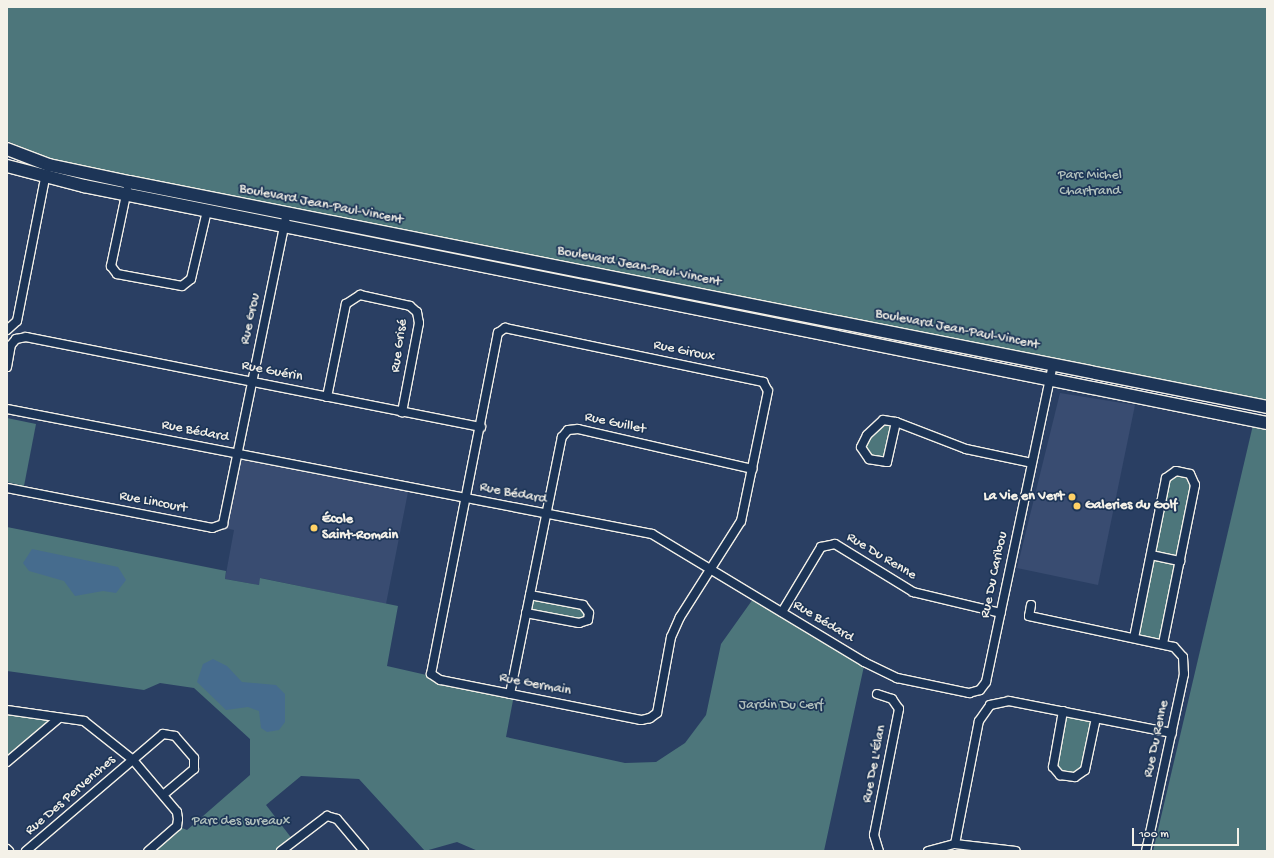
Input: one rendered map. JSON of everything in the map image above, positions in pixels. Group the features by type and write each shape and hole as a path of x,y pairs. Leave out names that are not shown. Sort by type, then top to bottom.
{"street":[{"name":"Boulevard Jean-Paul-Vincent","path":"7,149 49,165 129,182 1267,407"},
{"name":"Boulevard Jean-Paul-Vincent","path":"7,166 45,178 126,195 1267,423"},
{"path":"7,330 17,321 45,178"},
{"path":"129,182 111,266 117,274 182,286 191,279 207,211"},
{"name":"Rue Grou","path":"237,454 287,213"},
{"name":"Rue Grisé","path":"328,397 346,304 360,295 410,306 417,312 419,323 402,412"},
{"name":"Rue Giroux","path":"481,427 498,333 505,328 763,382 768,391 741,521 712,570"},
{"name":"Rue Guérin","path":"7,367 11,345 16,339 26,337 481,427"},
{"name":"Rue Du Caribou","path":"980,690 986,682 1053,364"},
{"name":"Rue Bédard","path":"7,409 652,534 782,612 897,678 969,693 980,690"},
{"path":"896,422 887,462 869,459 861,447 867,435 883,420 896,422 966,449 1032,463"},
{"path":"468,498 481,427"},
{"name":"Rue Guillet","path":"510,694 562,437 568,430 578,429 752,469"},
{"name":"Rue Lincourt","path":"7,488 212,528 223,524 237,454"},
{"path":"1134,638 1166,478 1176,471 1190,474 1195,485 1163,644"},
{"name":"Rue Germain","path":"468,498 431,674 440,680 641,720 650,718 657,713 671,637 712,570"},
{"name":"Rue Du Renne","path":"782,612 821,547 835,544 913,592 1001,613"},
{"path":"1151,555 1180,561"},
{"path":"526,613 579,623 588,620 589,613 583,605 530,595"},
{"name":"Rue Du Renne","path":"1031,605 1029,616 1174,647 1185,662 1172,733 1146,851"},
{"name":"Rue De L'Élan","path":"877,694 892,700 899,709 874,835 879,851"},
{"path":"955,844 979,720 990,705 1009,701 1172,733"},
{"name":"Rue Des Pervenches","path":"7,710 84,721 133,760 177,812 177,826 148,851"},
{"path":"1062,711 1053,767 1060,775 1075,777 1085,770 1096,718"},
{"path":"7,762 59,718"},
{"path":"133,760 163,734 175,736 194,758 194,769 163,795"},
{"name":"Rue Des Pervenches","path":"26,851 133,760"},
{"path":"280,851 327,816 337,820 364,851"},
{"path":"928,851 955,844 1016,851"}],"shaded area":[{"path":"1060,393 1135,405 1098,585 1017,568"},
{"name":"École Saint-Romain","path":"237,454 409,487 386,604 261,578 259,585 225,579 234,530 219,527"},
{"path":"32,549 118,567 126,580 116,593 103,591 75,596 64,581 29,571 23,563"},
{"path":"213,659 227,666 242,682 276,685 285,694 285,722 279,730 267,732 261,728 259,711 248,707 226,710 197,682 203,664"}],"green space":[{"name":"Parc Michel Chartrand","path":"7,7 1267,7 1267,400 129,177 45,157 7,141"},
{"path":"7,418 36,424 24,486 7,482"},
{"path":"883,420 896,422 887,462 869,459 861,447"},
{"path":"1253,425 1267,428 1267,851 1153,851"},
{"path":"1176,471 1190,474 1195,485 1163,644 1134,638 1166,478"},
{"path":"7,527 226,571 225,579 259,585 260,578 398,606 387,666 514,695 506,737 625,763 656,762 685,743 706,715 721,644 753,599 864,666 824,851 478,851 457,842 425,851 359,779 301,776 266,805 293,840 281,851 148,851 177,826 187,830 250,775 250,739 194,688 160,683 144,690 7,671"},
{"path":"530,595 583,605 589,613 579,623 526,613"},
{"path":"7,710 59,718 7,762"},
{"path":"1063,711 1096,718 1085,770 1075,777 1053,767"}],"place":[{"name":"La Vie en Vert","path":"1072,497"},
{"name":"Galeries du Golf","path":"1077,506"},
{"name":"École Saint-Romain","path":"314,528"}],"park label":[{"name":"Jardin Du Cerf","path":"781,706"},
{"name":"Parc des sureaux","path":"241,822"}]}
